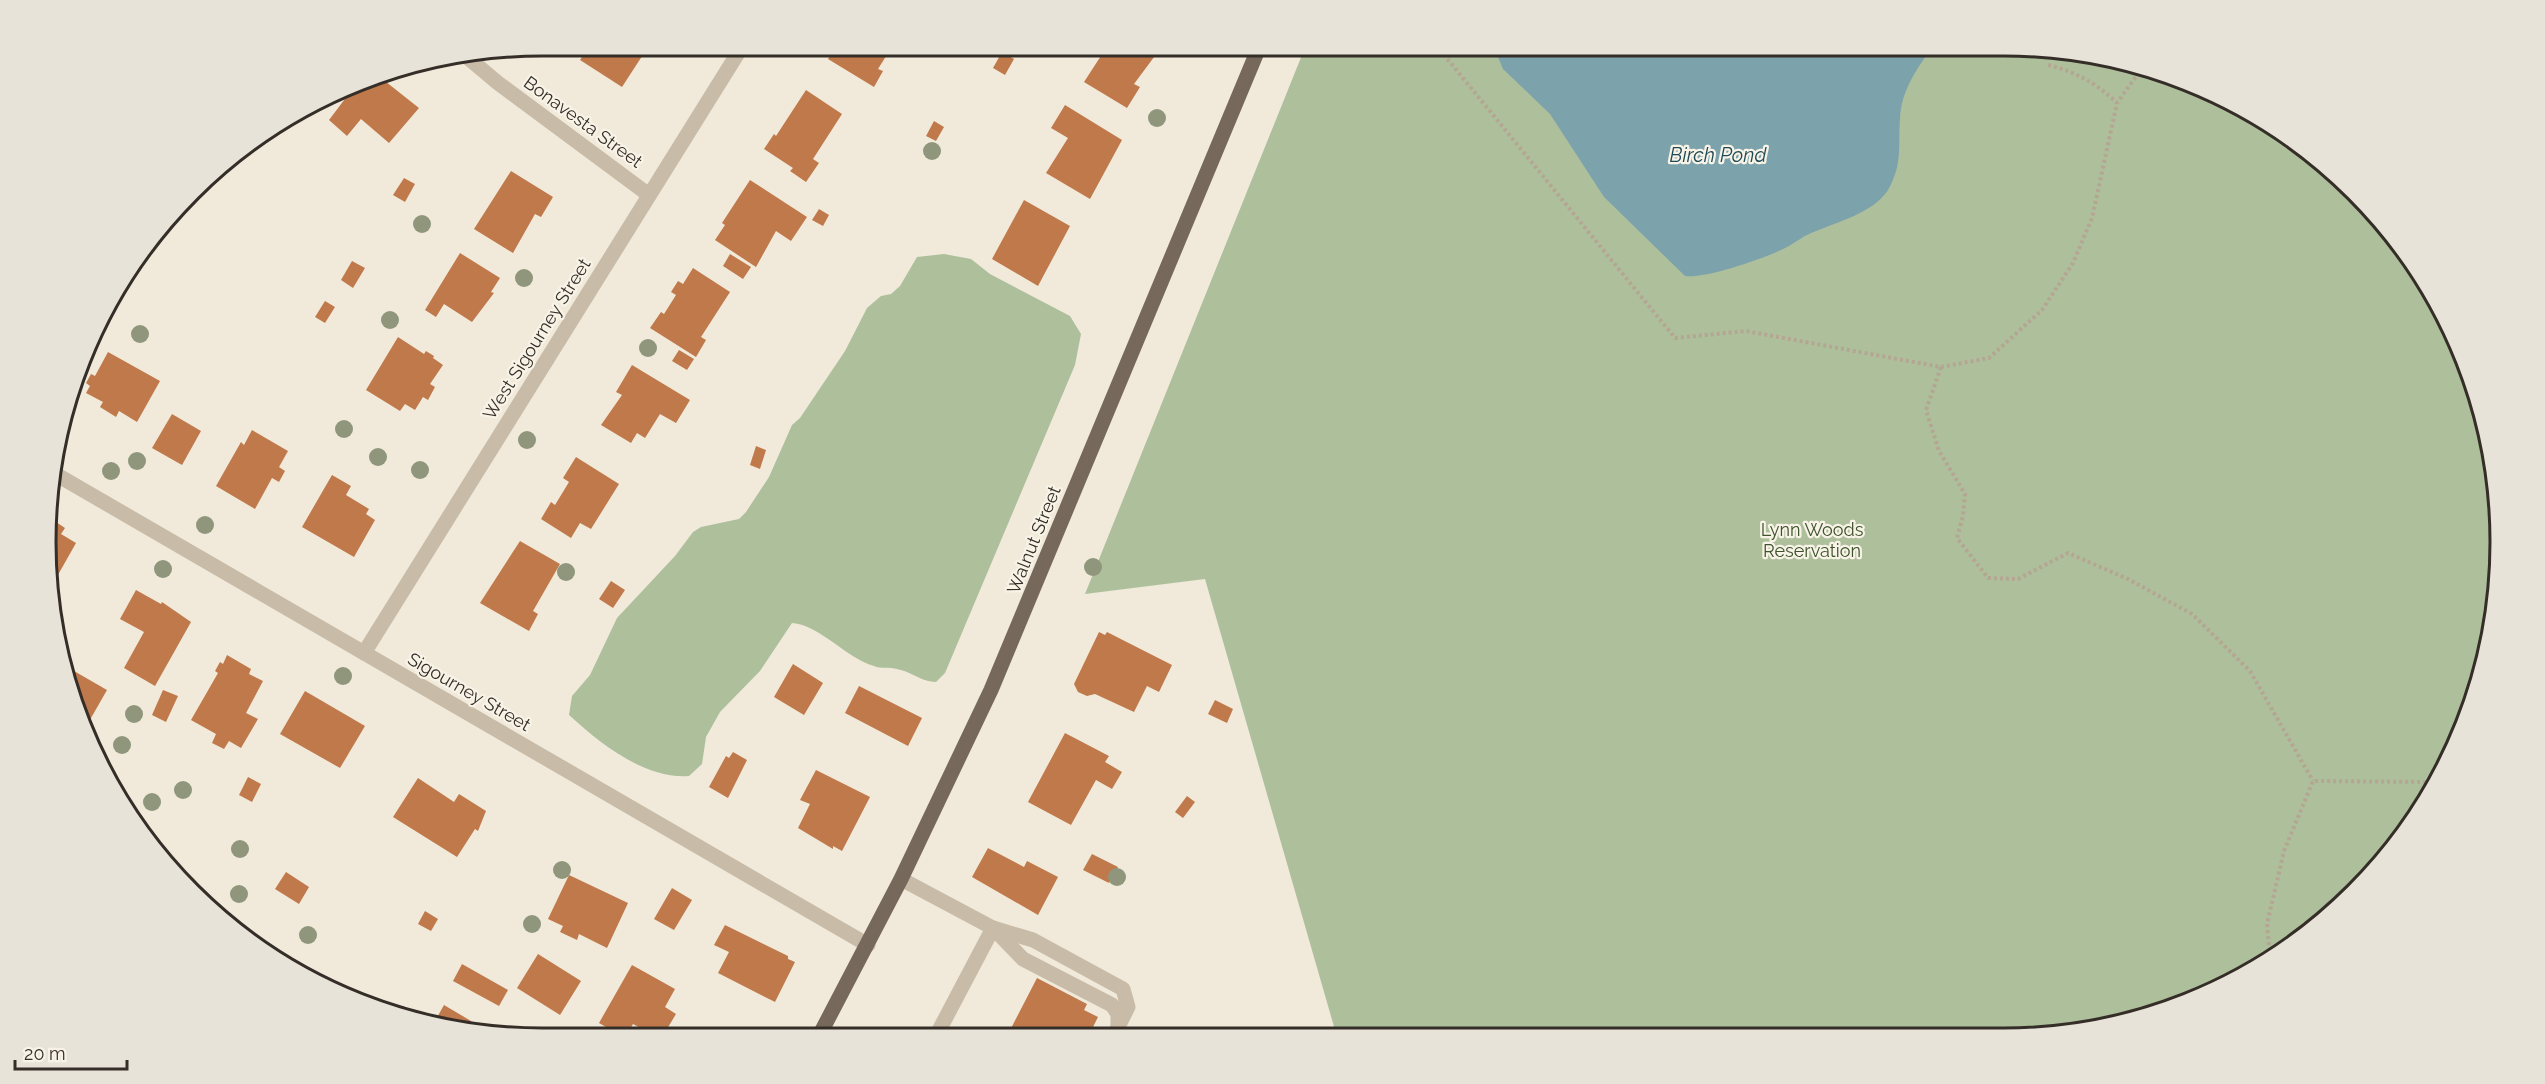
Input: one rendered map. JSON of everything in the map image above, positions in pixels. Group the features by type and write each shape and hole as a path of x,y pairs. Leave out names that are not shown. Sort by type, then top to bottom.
{"main road":[{"name":"Walnut Street","path":"823,1028 868,945 970,738 1029,603 1175,245 1255,56"}],"street":[{"name":"West Sigourney Street","path":"364,653 735,56"},
{"name":"Bonavesta Street","path":"472,61 649,195"},
{"name":"Sigourney Street","path":"60,477 868,945"},
{"path":"901,879 993,928 1033,940 1121,986 1127,995 1128,1007 1118,1028"},
{"path":"993,928 1023,959 1112,1005 1119,1017 1117,1028"},
{"path":"940,1028 993,928"}],"path":[{"path":"1445,56 1675,338 1746,331 1941,367 1989,357 2042,310 2073,263 2092,218 2117,103 2137,75"},
{"path":"2048,65 2074,72 2100,87 2117,103"},
{"path":"1941,367 1926,410 1939,451 1965,494 1958,538 1988,578 2018,579 2068,554 2128,579 2192,614 2250,671 2313,781"},
{"path":"2313,781 2426,782"},
{"path":"2269,949 2267,924 2284,852 2313,781"}],"green space":[{"name":"Lynn Woods Reservation","path":"1302,56 2035,57 2067,60 2129,72 2189,93 2218,106 2273,137 2324,176 2369,221 2408,272 2439,327 2464,386 2480,447 2490,542 2480,637 2464,698 2439,757 2424,785 2408,812 2369,863 2324,908 2299,928 2273,947 2218,978 2159,1003 2129,1012 2067,1024 2035,1027 1334,1028 1205,579 1085,594"},
{"path":"944,254 971,259 990,274 1070,316 1081,334 1075,365 945,673 936,682 925,680 903,670 877,667 853,656 813,629 792,623 760,671 720,712 706,737 702,764 689,776 656,772 624,758 569,715 572,696 590,675 617,618 675,556 693,532 701,527 739,519 746,512 769,477 792,425 800,418 845,351 867,308 881,296 891,294 900,286 917,257"}],"water":[{"name":"Birch Pond","path":"1498,56 1926,56 1916,70 1903,98 1898,163 1893,181 1881,198 1863,212 1809,234 1767,256 1722,271 1695,276 1685,276 1604,197 1550,114 1503,69"}],"building":[{"path":"583,56 642,56 622,87 580,60"},
{"path":"830,56 886,56 878,69 883,71 874,87 828,59"},
{"path":"1000,56 1009,56 1014,59 1005,75 993,68"},
{"path":"1101,56 1155,56 1134,84 1140,87 1127,108 1084,82"},
{"path":"385,81 419,108 389,143 361,119 347,136 329,120 346,97"},
{"path":"806,90 842,114 813,159 819,163 806,182 790,171 793,168 764,149 774,134 776,136"},
{"path":"1065,105 1122,140 1090,199 1046,173 1068,138 1051,128"},
{"path":"934,121 944,127 936,141 926,136"},
{"path":"511,171 553,197 541,217 535,214 513,253 474,229"},
{"path":"404,178 415,184 405,202 393,195"},
{"path":"750,180 807,217 791,241 776,231 756,267 715,240 725,225 722,223"},
{"path":"1024,200 1070,226 1038,286 992,259"},
{"path":"819,209 829,215 823,226 812,220"},
{"path":"460,253 500,278 491,292 494,293 472,322 444,304 436,317 425,310"},
{"path":"730,254 751,267 743,279 723,266"},
{"path":"352,261 365,268 353,288 341,280"},
{"path":"693,268 730,292 701,337 706,340 696,357 650,328 661,312 664,314 676,295 671,292 678,281 683,284"},
{"path":"325,301 335,307 325,323 315,317"},
{"path":"398,337 424,354 426,351 443,365 430,384 435,387 428,400 423,397 415,410 405,404 400,411 366,390"},
{"path":"679,350 694,359 687,370 672,361"},
{"path":"108,352 160,381 137,422 119,411 116,417 100,407 103,402 86,393 90,386 86,383 91,374 95,376"},
{"path":"632,365 690,400 676,423 660,414 645,438 637,433 631,443 601,425 622,395 616,392"},
{"path":"172,414 201,431 182,465 152,448"},
{"path":"252,430 288,451 279,467 285,471 279,482 272,478 255,509 216,486 241,442 244,445"},
{"path":"756,446 766,450 760,469 750,465"},
{"path":"576,457 619,484 591,529 580,523 571,538 541,519 551,502 555,505 569,482 563,478"},
{"path":"332,475 351,486 346,495 369,509 366,514 375,520 354,557 302,527"},
{"path":"57,522 65,528 61,534 76,543 57,576"},
{"path":"520,541 560,564 533,611 538,614 529,631 480,603"},
{"path":"611,581 625,590 613,608 599,599"},
{"path":"136,590 161,604 162,602 191,622 155,686 124,668 144,632 120,619"},
{"path":"1099,632 1105,635 1107,632 1172,665 1159,692 1147,686 1134,712 1095,694 1087,696 1078,692 1074,684"},
{"path":"227,655 251,669 249,674 263,681 246,713 258,719 241,748 229,741 224,749 212,743 216,734 191,720 218,673 215,671 220,662 223,664"},
{"path":"793,664 823,683 804,715 774,697"},
{"path":"73,672 107,690 90,720 81,698"},
{"path":"859,686 922,718 908,746 845,713"},
{"path":"163,690 178,696 166,722 152,715"},
{"path":"305,691 365,726 340,768 280,734"},
{"path":"1215,700 1233,709 1227,723 1208,714"},
{"path":"1065,733 1109,756 1105,762 1122,772 1112,789 1096,780 1071,825 1028,802"},
{"path":"733,752 747,760 728,798 709,787 726,756 729,758"},
{"path":"816,770 870,797 842,851 833,846 833,849 798,828 810,804 800,800"},
{"path":"248,777 261,784 252,802 239,795"},
{"path":"418,778 454,802 459,794 486,811 478,831 475,829 457,857 393,817"},
{"path":"1187,796 1195,802 1183,818 1175,812"},
{"path":"988,848 1024,867 1027,861 1058,877 1038,915 972,877"},
{"path":"1092,854 1118,867 1109,883 1083,870"},
{"path":"286,872 309,887 299,904 275,889"},
{"path":"569,875 628,903 607,948 579,934 577,940 560,932 563,926 548,919"},
{"path":"672,888 692,900 674,930 654,919"},
{"path":"425,911 438,919 431,931 418,924"},
{"path":"725,925 788,956 788,959 795,962 775,1002 718,973 729,952 714,945"},
{"path":"538,954 581,981 560,1015 517,988"},
{"path":"462,964 508,990 499,1006 453,981"},
{"path":"632,965 675,989 665,1007 676,1014 668,1028 640,1028 633,1024 631,1028 608,1028 599,1023"},
{"path":"1037,978 1087,1004 1084,1010 1098,1017 1092,1028 1011,1028"},
{"path":"444,1005 471,1021 470,1023 437,1017"}]}
